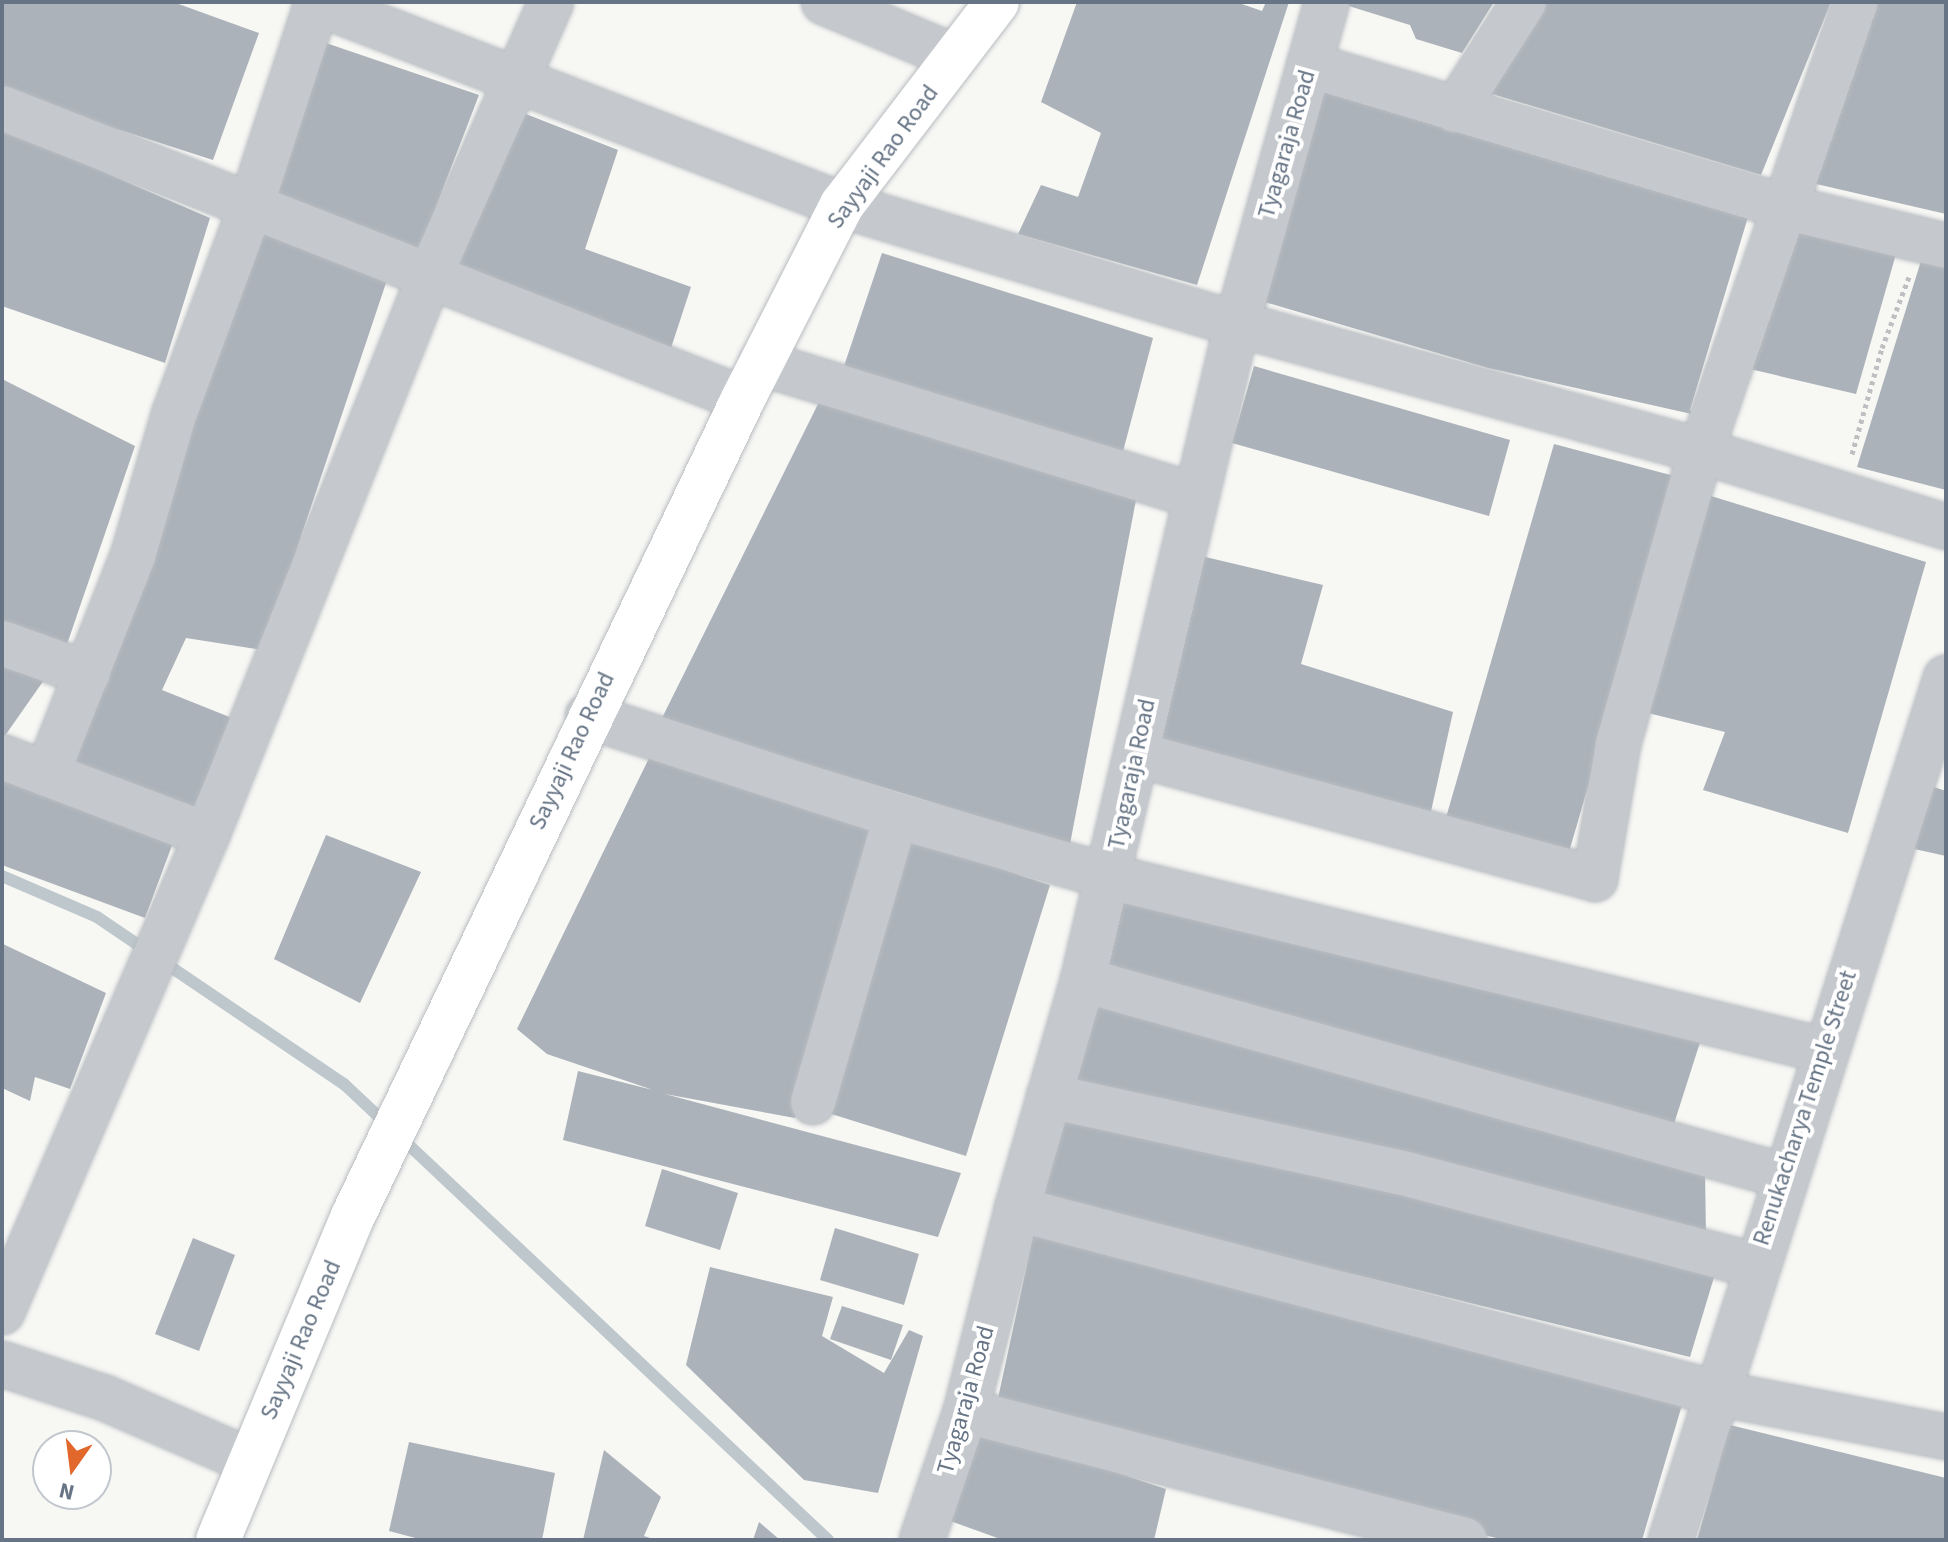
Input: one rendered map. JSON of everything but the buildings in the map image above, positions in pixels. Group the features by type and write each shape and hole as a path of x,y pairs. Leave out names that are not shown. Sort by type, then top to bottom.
{"main road":[{"name":"Sayyaji Rao Road","path":"218,1540 353,1216 588,716 752,381 842,205 997,2"}],"street":[{"path":"47,774 133,556 174,415 250,209 316,2 842,205 1237,324 1701,451 1946,527"},
{"path":"2,1312 207,835 431,273 519,82 551,2"},
{"path":"824,2 955,57"},
{"name":"Tyagaraja Road","path":"934,1537 1017,1209 1110,877 1237,324 1327,2"},
{"path":"1455,110 1524,2"},
{"path":"1136,754 1595,879 1618,744 1701,451 1856,2"},
{"path":"1309,65 1784,207 1935,242"},
{"path":"2,108 250,209 752,381 1196,496"},
{"path":"2,643 88,674"},
{"name":"Renukacharya Temple Street","path":"1671,1540 1754,1265 1946,678"},
{"path":"588,716 896,816 1110,877 1823,1050"},
{"path":"2,757 207,835"},
{"path":"813,1102 896,816"},
{"path":"1083,980 1784,1176"},
{"path":"1049,1096 1399,1172 1754,1265"},
{"path":"1017,1209 1716,1393 1946,1437"},
{"path":"2,1364 105,1398 250,1461"},
{"path":"966,1411 1465,1540"}],"path":[{"path":"1841,493 1882,348 1935,242"}],"waterway":[{"path":"2,876 97,917 344,1084 828,1540"}]}
